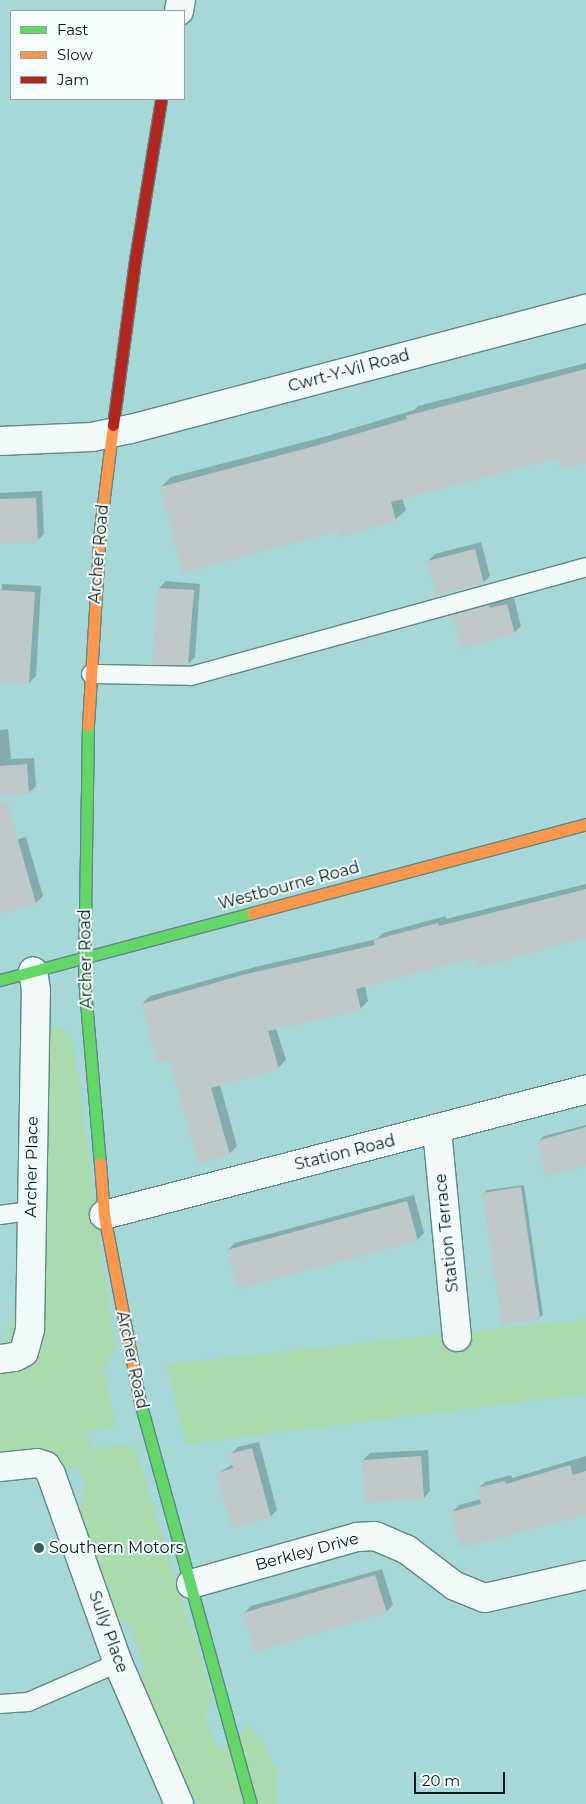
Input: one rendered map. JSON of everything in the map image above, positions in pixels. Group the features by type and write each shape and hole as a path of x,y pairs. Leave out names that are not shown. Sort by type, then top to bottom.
{"street":[{"name":"Archer Road","path":"161,100 111,433 100,529 85,804 85,957 104,1216 130,1355 147,1435 250,1804"},
{"name":"Cwrt-Y-Vil Road","path":"0,442 111,433 586,309"},
{"name":"Westbourne Road","path":"0,980 586,824"},
{"name":"Archer Place","path":"7,1358 24,1352 30,1329 30,1211 36,990 33,971"},
{"name":"Station Road","path":"104,1216 437,1130 586,1089"},
{"name":"Station Terrace","path":"437,1130 457,1337"},
{"name":"Sully Place","path":"0,1467 37,1463 46,1466 51,1474 118,1663 179,1804"},
{"name":"Berkley Drive","path":"190,1584 357,1537 375,1536 406,1549 455,1586 485,1598 586,1575"}],"lane":[{"path":"91,674 191,676 586,567"},
{"path":"0,1215 30,1211"},
{"path":"0,1704 28,1702 118,1663"}],"green space":[{"path":"61,1027 73,1041 115,1348 102,1376 105,1376 116,1427 86,1432 92,1449 125,1444 135,1447 213,1699 204,1716 218,1749 238,1737 247,1724 264,1745 275,1766 277,1804 197,1804 178,1766 167,1761 154,1739 157,1717 139,1687 144,1666 129,1625 110,1614 80,1515 84,1482 75,1466 63,1472 0,1464 0,1343 7,1337 21,1273 35,1031"},
{"path":"586,1319 586,1394 186,1444 167,1364"}],"building":[{"path":"586,369 586,463 561,469 558,458 391,502 396,521 341,537 339,531 182,573 160,487 315,446 407,419 406,416"},
{"path":"36,498 38,542 0,544 0,499"},
{"path":"475,549 484,584 436,595 427,561"},
{"path":"158,588 194,590 188,665 152,665"},
{"path":"0,590 35,592 29,684 0,682"},
{"path":"507,604 515,634 461,649 452,615 489,605 490,608"},
{"path":"27,764 29,794 0,796 0,766"},
{"path":"7,801 36,904 0,914 0,802"},
{"path":"586,889 586,938 477,968 474,958 356,989 361,1010 268,1031 279,1069 211,1088 230,1155 198,1164 170,1060 158,1063 141,1004 246,974 375,945 374,940 438,923 439,926"},
{"path":"586,1127 586,1166 546,1177 537,1141"},
{"path":"521,1187 540,1319 502,1325 482,1193"},
{"path":"407,1201 418,1241 238,1289 227,1250"},
{"path":"252,1448 271,1518 231,1528 216,1473 233,1468 229,1454"},
{"path":"421,1456 424,1499 365,1503 362,1460"},
{"path":"570,1465 573,1475 586,1471 586,1515 460,1548 451,1512 481,1504 477,1488 505,1481 506,1484"},
{"path":"375,1575 387,1613 254,1652 243,1613"}],"traffic: fast":[{"path":"88,725 84,978 100,1163"},
{"path":"0,980 252,913"},
{"path":"140,1402 251,1804"}],"traffic: slow":[{"path":"88,725 100,529 113,425"},
{"path":"252,913 586,824"},
{"path":"100,1163 104,1215 140,1402"}],"traffic: jam":[{"path":"113,425 135,260 161,100"}],"place":[{"name":"Southern Motors","path":"39,1548"}]}
